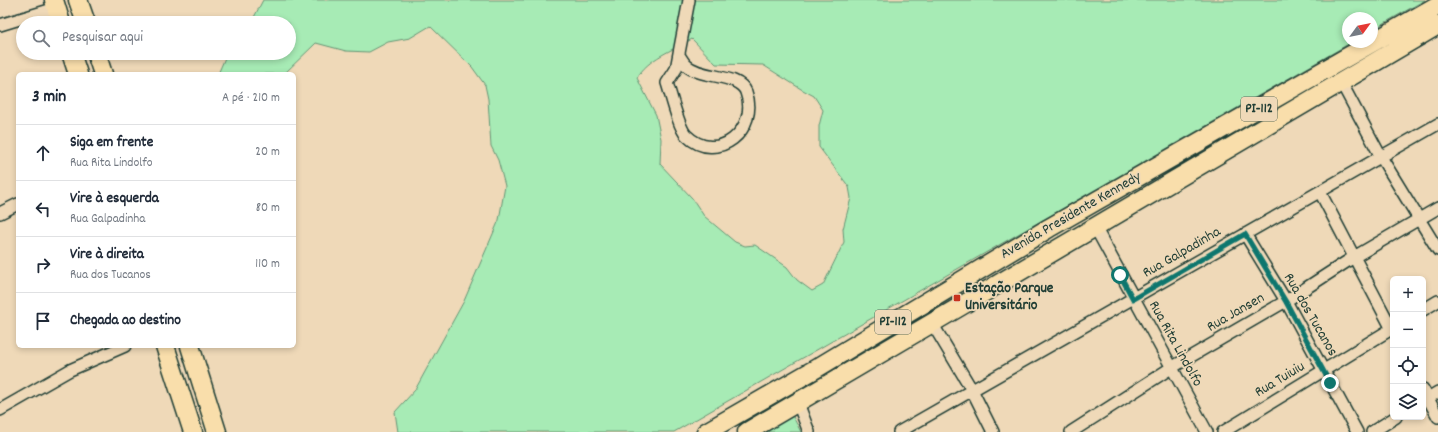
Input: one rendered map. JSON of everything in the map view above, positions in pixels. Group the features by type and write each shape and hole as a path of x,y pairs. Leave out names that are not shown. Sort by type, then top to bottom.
{"main road":[{"path":"78,0 84,16"},
{"name":"Avenida Presidente Kennedy","path":"706,432 823,364 954,284 1438,6"},
{"name":"Avenida Presidente Kennedy","path":"747,432 1438,25"},
{"path":"73,60 77,72"},
{"path":"98,60 102,72"},
{"path":"1230,126 1241,142"},
{"path":"1184,151 1194,170"},
{"path":"167,348 193,432"},
{"path":"191,348 217,432"}],"street":[{"path":"679,55 686,66 704,74 741,84 746,91 748,103 747,120 737,136 730,143 707,146 694,141 685,134 680,126 668,83 676,69 689,0"},
{"path":"34,16 57,10"},
{"path":"0,25 16,21"},
{"path":"1341,82 1381,157 1420,218 1438,250"},
{"name":"Rua Galpadinha","path":"899,432 1438,124"},
{"path":"1320,192 1390,323"},
{"path":"0,213 16,205"},
{"name":"Rua Jansen","path":"1071,432 1171,368 1286,302 1354,257 1438,208"},
{"name":"Rua Rita Lindolfo","path":"1095,227 1207,432"},
{"name":"Rua dos Tucanos","path":"1245,234 1286,302 1357,432"},
{"path":"1426,308 1438,300"},
{"path":"932,323 972,390 993,432"},
{"name":"Rua Tuiuiu","path":"1223,432 1390,331"},
{"path":"0,410 70,370 120,348"},
{"path":"1426,396 1438,392"},
{"path":"1426,398 1438,417"},
{"path":"798,403 809,432"},
{"path":"1372,432 1391,420"}],"green space":[{"path":"263,0 1425,0 1378,27 1378,12 1342,12 1342,48 674,432 398,432 395,412 415,390 464,301 499,220 505,186 498,160 491,146 488,99 485,85 472,67 430,26 410,38 388,42 369,52 346,51 316,43 286,72 219,72 224,60 296,60 296,16 255,16","holes":["692,39 716,64 763,65 814,96 823,110 819,126 819,147 849,187 851,198 843,229 844,242 823,285 812,291 797,280 787,267 755,245 745,246 735,242 704,216 692,198 660,164 661,139 656,115 637,78 641,71 654,60"]},
{"path":"791,413 801,432 759,432"}],"place":[{"name":"Estação Parque Universitário","path":"957,298"}],"route":[{"path":"1120,275 1133,299 1245,234 1286,302 1330,383"}]}
